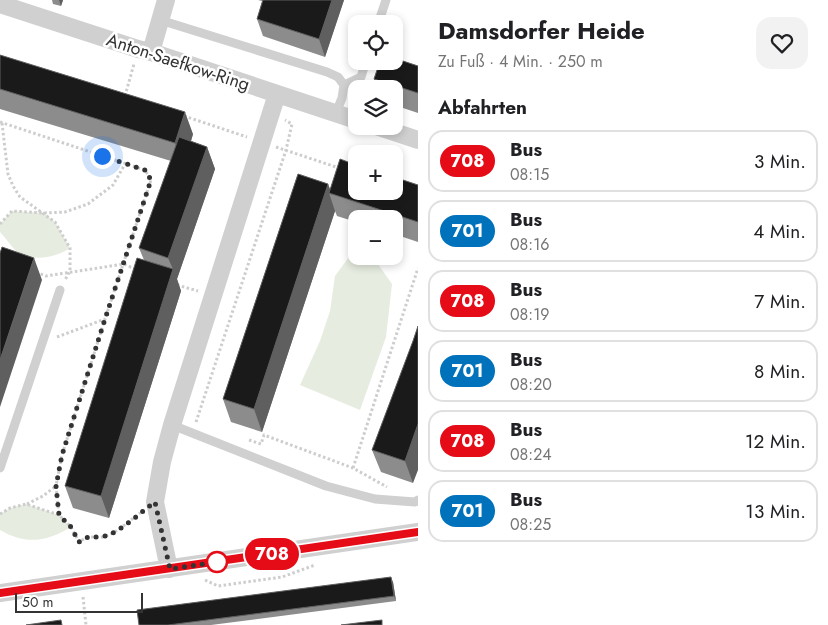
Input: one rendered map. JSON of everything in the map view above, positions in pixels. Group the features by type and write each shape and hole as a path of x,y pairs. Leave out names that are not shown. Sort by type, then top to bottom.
{"street":[{"path":"144,51 160,20 166,0"},
{"name":"Anton-Saefkow-Ring","path":"0,4 348,117"},
{"path":"170,569 155,502 162,462 277,94"},
{"path":"403,135 418,140"},
{"path":"0,593 418,532"}],"lane":[{"path":"381,15 386,0"},
{"path":"160,20 326,72 338,78 344,85 342,98 336,113"},
{"path":"344,85 361,77 363,70"},
{"path":"0,468 60,290"},
{"path":"172,425 326,486 375,499 415,502 418,500"}],"path":[{"path":"125,96 144,51"},
{"path":"116,93 134,99"},
{"path":"192,433 286,150 292,124 272,112"},
{"path":"180,114 342,169"},
{"path":"59,515 56,486 62,455 151,180 145,170 1,122 8,174 13,186 20,197 55,222 70,248 70,271 60,290"},
{"path":"0,224 12,211 65,212 88,204 113,185 125,164"},
{"path":"28,270 46,276 124,264 139,270"},
{"path":"353,468 418,268"},
{"path":"169,283 214,296"},
{"path":"44,339 62,336 105,319"},
{"path":"196,422 205,425"},
{"path":"242,438 261,444 264,435 353,468 392,489"},
{"path":"0,514 10,508 26,504 43,496 56,486"},
{"path":"26,504 59,515 71,527 79,542 88,536 106,536 126,524 155,502"},
{"path":"79,582 86,625"}],"shaded area":[{"path":"12,211 44,213 55,222 70,248 43,258 28,257 21,254 15,250 0,232 0,224"},
{"path":"348,258 348,265 379,265 392,284 386,337 360,410 300,385 320,341 330,311 335,276"},
{"path":"26,504 59,515 71,527 53,536 36,540 19,538 0,530 0,514 10,508"}],"building":[{"path":"263,0 332,0 319,39 257,19"},
{"path":"0,55 185,112 175,143 0,89"},
{"path":"403,61 418,66 418,93 403,88 403,80 374,79 377,70 403,70"},
{"path":"179,137 207,147 168,258 139,248"},
{"path":"340,159 348,162 348,199 329,193"},
{"path":"298,174 328,184 254,409 223,399"},
{"path":"403,180 418,185 418,222 403,217 403,210 381,210 350,200 403,200"},
{"path":"2,247 34,258 0,360 0,253"},
{"path":"137,258 173,269 101,496 65,486"},
{"path":"418,326 418,424 405,461 372,450"},
{"path":"391,577 394,596 168,625 139,625 137,610"},
{"path":"61,620 62,625 26,625"},
{"path":"382,620 382,625 341,625"}],"bus line":[{"name":"708","path":"0,593 418,532"}],"route":[{"path":"102,156 145,170 151,180 62,455 56,486 59,515 71,527 79,542 88,536 106,536 126,524 155,502 170,569 217,562"}]}
